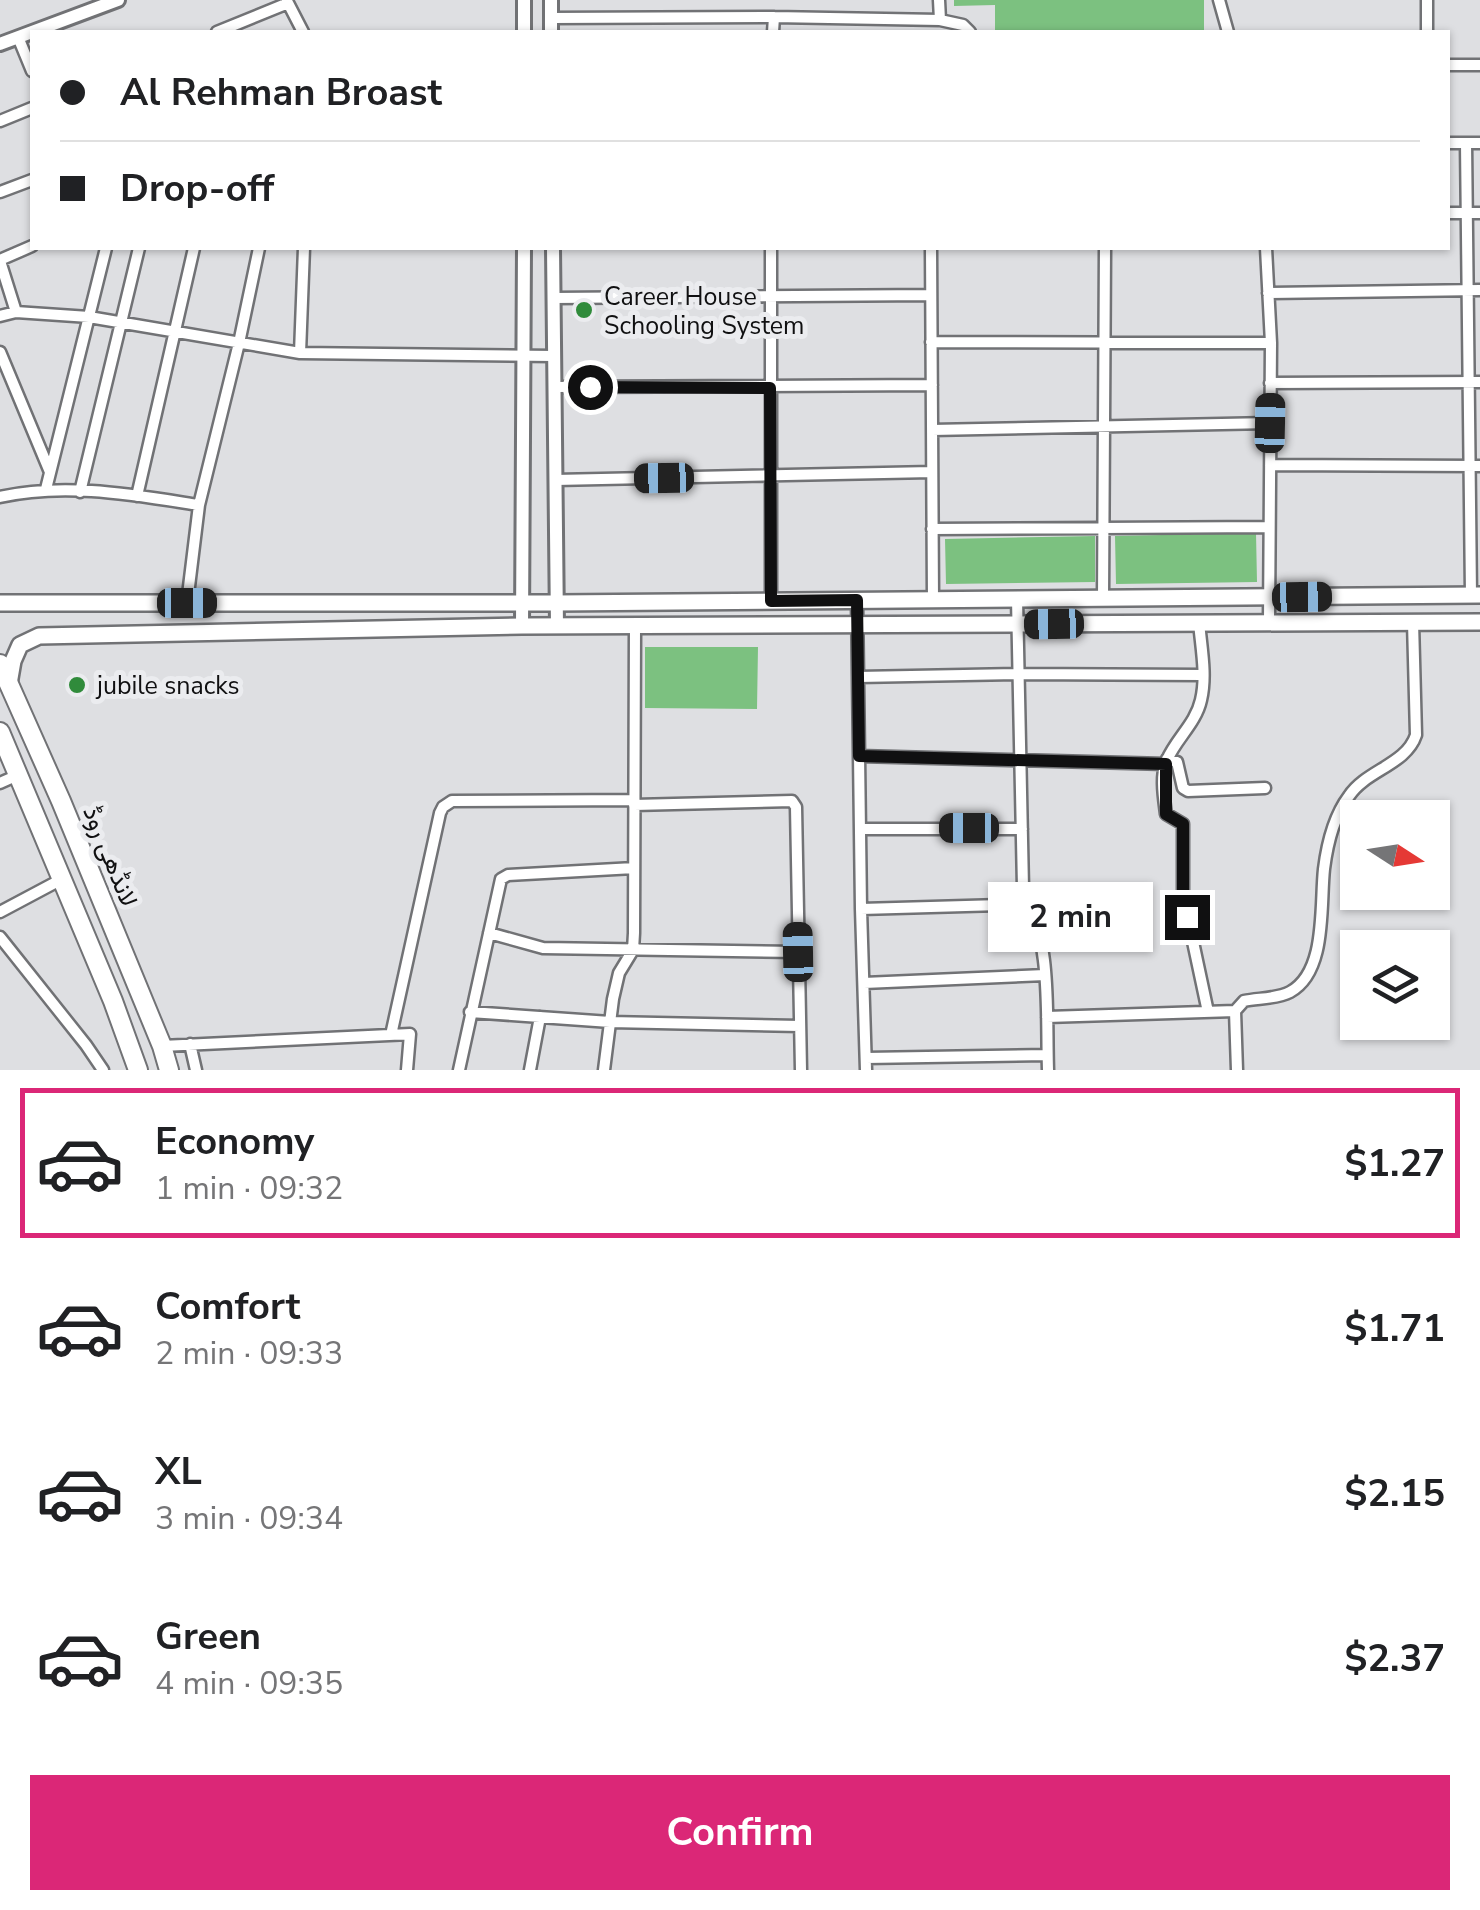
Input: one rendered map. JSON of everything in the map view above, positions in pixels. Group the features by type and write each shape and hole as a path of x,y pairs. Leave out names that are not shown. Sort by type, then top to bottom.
{"main road":[{"path":"0,603 557,603 1476,595"},
{"path":"9,684 20,644 39,636 522,626 1480,622"},
{"name":"لانڈھی روڈ","path":"0,664 62,801 169,1070"},
{"path":"0,732 138,1070"}],"street":[{"path":"37,30 118,0"},
{"path":"524,0 524,30"},
{"path":"551,0 551,25 774,17 940,20 963,25 968,30"},
{"path":"939,0 940,20"},
{"path":"1219,0 1227,30"},
{"path":"1427,0 1427,30"},
{"path":"222,30 287,2 302,30"},
{"path":"773,30 774,17"},
{"path":"0,44 30,33"},
{"path":"18,37 30,66"},
{"path":"1450,65 1480,65"},
{"path":"0,121 30,109"},
{"path":"1450,143 1480,143"},
{"path":"1466,143 1474,290 1476,595"},
{"path":"0,192 30,181"},
{"path":"1450,213 1480,213"},
{"path":"16,312 0,260 30,247"},
{"path":"46,489 105,250"},
{"path":"80,492 139,250"},
{"path":"136,496 194,250"},
{"path":"187,603 199,505 259,250"},
{"path":"300,353 304,250"},
{"path":"522,626 524,250"},
{"path":"553,250 557,626"},
{"path":"771,250 771,601"},
{"path":"931,250 933,600"},
{"path":"1103,598 1105,250"},
{"path":"1266,250 1271,343 1268,621"},
{"path":"1268,293 1474,290"},
{"path":"554,298 931,295"},
{"path":"0,316 16,312 88,317 300,353 554,356"},
{"path":"931,342 1271,343"},
{"path":"0,352 50,472"},
{"path":"1270,382 1475,382"},
{"path":"554,387 932,385"},
{"path":"932,430 1270,423"},
{"path":"1270,466 1476,466"},
{"path":"556,480 932,472"},
{"path":"1,493 46,489 199,505"},
{"path":"932,530 1269,526"},
{"path":"1017,599 1023,888 1036,912 1043,948 1048,1070"},
{"path":"857,600 866,1064 1048,1055"},
{"path":"1199,622 1203,675 1200,704 1166,761 1166,814 1183,824 1183,895 1208,1012"},
{"path":"1237,1070 1235,1012 1244,1001 1293,991 1305,978 1318,947 1324,866 1340,810 1350,793 1368,776 1408,752 1414,742 1413,622"},
{"path":"604,1070 620,973 632,950 635,626"},
{"path":"858,676 1203,675"},
{"path":"859,756 1166,761 1177,762 1183,788 1188,791 1264,788"},
{"path":"0,783 18,775"},
{"path":"391,1034 440,814 448,802 792,801 796,807 801,1070"},
{"path":"860,829 1022,829"},
{"path":"459,1070 503,877 634,868"},
{"path":"0,912 62,879"},
{"path":"861,909 1031,904"},
{"path":"488,934 543,948 798,952"},
{"path":"0,937 102,1070"},
{"path":"864,984 1045,975"},
{"path":"470,1012 610,1022 800,1026"},
{"path":"1047,1018 1235,1012"},
{"path":"530,1070 540,1017"},
{"path":"162,1046 410,1034 407,1070"},
{"path":"190,1044 196,1070"}],"green space":[{"path":"954,0 1204,0 1204,30 995,30 995,5 954,6"},
{"path":"1256,533 1257,582 1116,584 1115,536"},
{"path":"1095,536 1095,582 946,584 945,539"},
{"path":"645,647 758,647 757,709 645,708"}],"place":[{"name":"Career House Schooling System","path":"584,310"},
{"name":"jubile snacks","path":"77,685"}],"route":[{"path":"590,387 770,388 771,601 857,600 859,756 1166,764 1166,814 1183,824 1183,895 1187,917"}]}
